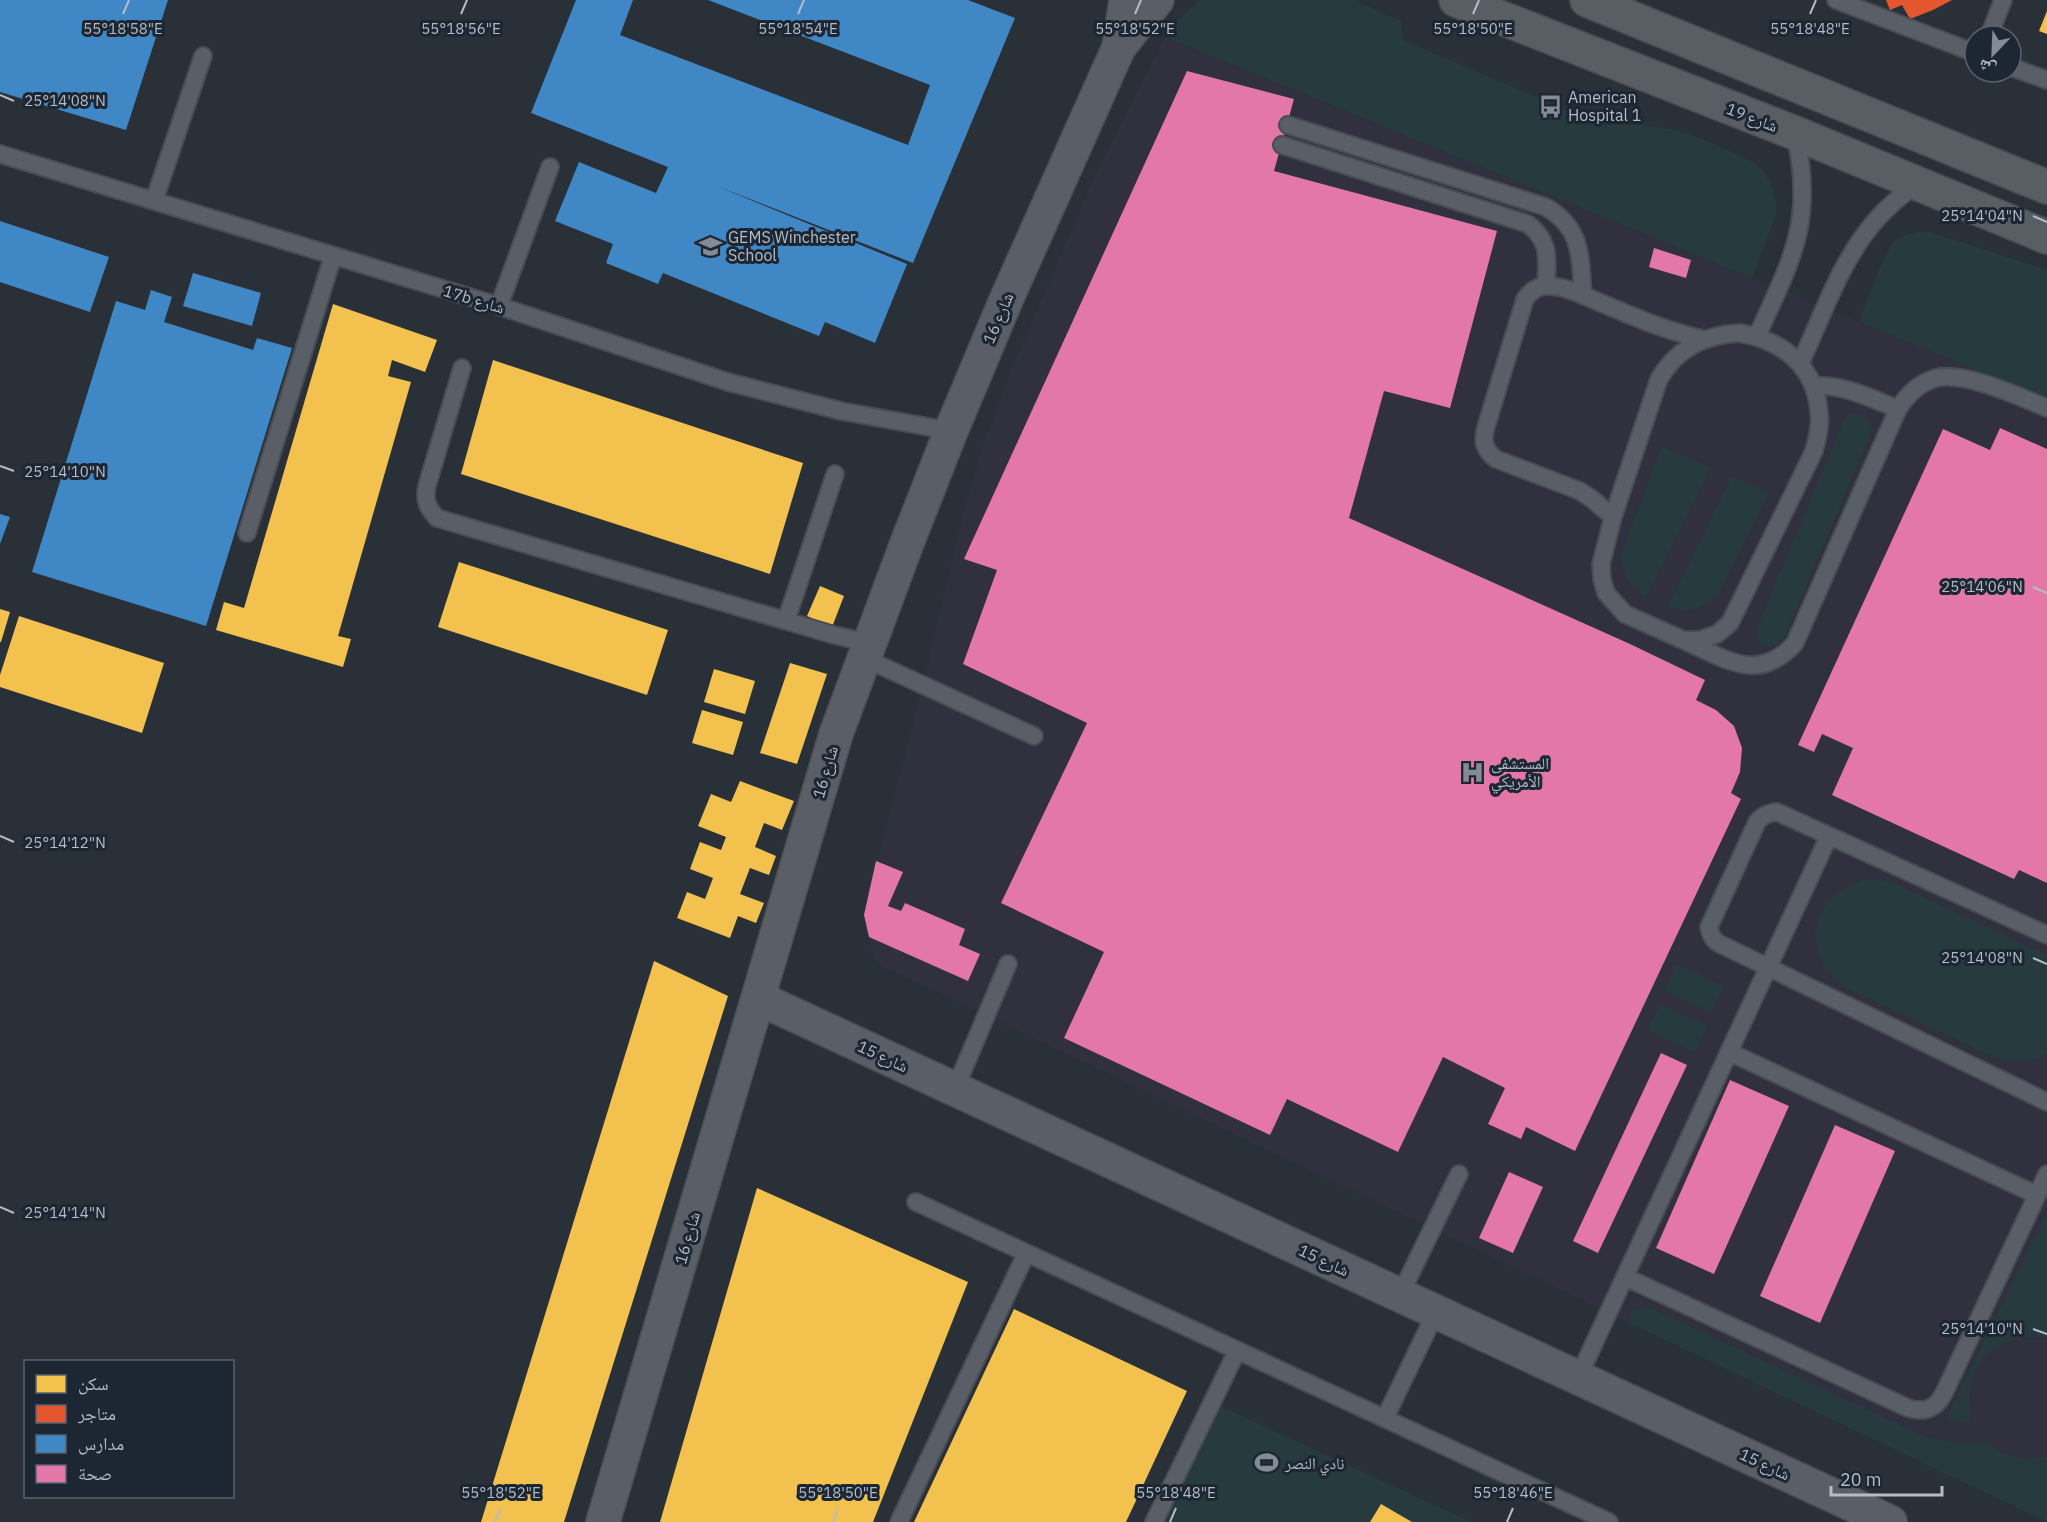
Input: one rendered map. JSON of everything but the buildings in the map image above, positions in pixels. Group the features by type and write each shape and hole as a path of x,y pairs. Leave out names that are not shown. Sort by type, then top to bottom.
{"main road":[{"name":"شارع 19","path":"1456,0 1795,133 2047,237"},
{"path":"1587,0 2047,187"}],"street":[{"name":"شارع 16","path":"1119,47 1125,0"},
{"name":"شارع 16","path":"603,1522 836,734 866,651 951,431 1006,300 1119,47 1157,0"},
{"name":"شارع 15","path":"758,998 1890,1522"}],"lane":[{"path":"1836,0 1963,48"},
{"path":"1994,24 2003,0"},
{"path":"154,201 203,56"},
{"path":"2023,71 2047,80"},
{"path":"1288,125 1546,207 1567,222 1574,232 1578,244 1583,296"},
{"path":"1757,336 1789,267 1802,218 1804,190 1802,161 1795,133"},
{"path":"1282,145 1528,224 1544,240 1547,252 1546,285"},
{"name":"17b شارع","path":"0,154 499,306 728,382 841,411 951,431"},
{"path":"499,306 550,167"},
{"path":"1800,364 1843,267 1859,241 1876,219 1918,183"},
{"path":"247,533 333,256"},
{"path":"1612,517 1580,491 1496,459 1489,454 1485,446 1483,437 1521,307 1530,292 1546,285 1583,296 1650,323 1703,339"},
{"path":"1683,640 1700,640 1716,634 1730,623 1814,451 1820,414 1813,386 1800,364 1773,343 1757,336 1730,334 1703,339 1675,356 1659,379 1612,517 1601,564 1602,579 1606,593 1625,614 1683,640 1740,665 1756,666 1771,663 1785,655 1795,643 1898,409 1906,397 1920,385 1938,378 1956,377 2008,392 2047,408"},
{"path":"462,368 426,492 428,509 436,518 786,621 866,651 1034,736"},
{"path":"1813,386 1843,388 1898,409"},
{"path":"786,621 835,474"},
{"path":"2047,935 1777,812 1762,816 1757,822 1709,927 1714,941 2047,1102"},
{"path":"1578,1378 1828,836"},
{"path":"955,1089 1008,964"},
{"path":"1729,1052 2037,1195"},
{"path":"1400,1295 1459,1174"},
{"path":"1625,1277 1908,1408 1918,1411 1930,1409 1939,1403 1944,1393 2047,1174"},
{"path":"916,1202 1609,1522"},
{"path":"899,1522 1026,1254"},
{"path":"1385,1418 1436,1312"},
{"path":"1154,1522 1237,1351"}],"shaded area":[{"name":"المستشفى الأمريكي","path":"1165,37 2047,399 2047,1522 875,962 864,915 967,497 1009,375 1095,175"}],"green space":[{"path":"1200,0 1354,0 1401,21 1403,40 1587,119 1611,125 1641,125 1676,130 1746,158 1756,164 1771,182 1776,203 1776,214 1752,278 1165,37 1178,20"},
{"path":"1927,231 2047,270 2047,399 1859,322 1880,267 1891,247 1903,236"},
{"path":"1854,413 1868,418 1872,431 1785,636 1776,645 1766,646 1759,640 1757,627 1842,424 1847,416"},
{"path":"1662,446 1711,467 1646,597 1635,589 1628,579 1621,555"},
{"path":"1732,476 1769,493 1715,597 1703,606 1690,610 1668,607"},
{"path":"1864,879 1896,884 2047,955 2047,1053 2035,1060 2022,1062 1996,1058 1850,990 1833,977 1822,962 1816,946 1815,930 1820,914 1830,900 1845,888"},
{"path":"1676,964 1724,986 1711,1013 1664,991"},
{"path":"1660,1004 1707,1026 1695,1053 1647,1030"},
{"path":"2047,1211 2047,1338 2028,1337 2011,1340 1985,1356 1976,1369 1971,1384 1969,1401 1972,1420 1953,1421 1947,1417"},
{"path":"1644,1307 1651,1308 1924,1436 1955,1444 1987,1442 2004,1454 2024,1459 2047,1457 2047,1522 1627,1322 1632,1311"},
{"name":"نادي النصر","path":"1216,1404 1471,1522 1164,1522"}],"place":[{"name":"American Hospital 1","path":"1550,106"},
{"name":"GEMS Winchester School","path":"710,246"},
{"name":"المستشفى الأمريكي","path":"1473,772"},
{"name":"نادي النصر","path":"1267,1463"}]}
